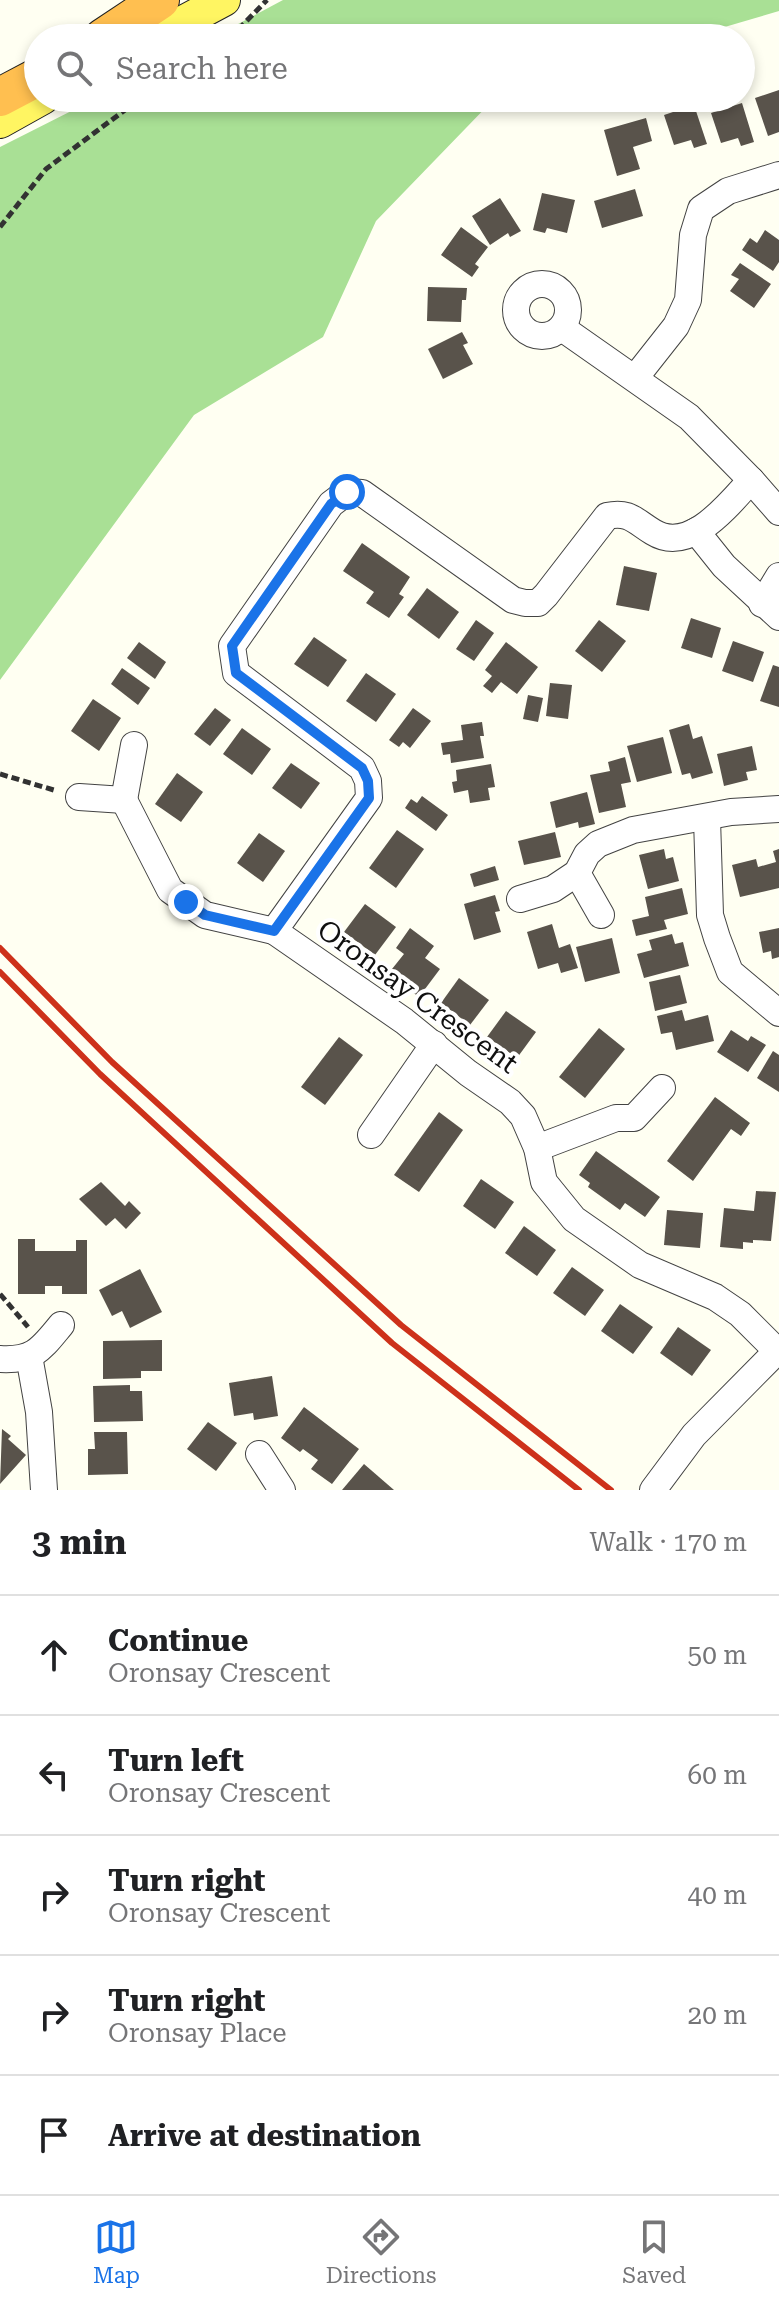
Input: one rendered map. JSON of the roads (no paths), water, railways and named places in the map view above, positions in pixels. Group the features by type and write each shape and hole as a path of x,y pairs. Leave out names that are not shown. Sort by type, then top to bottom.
{"highway":[{"path":"124,24 160,0"},
{"path":"0,97 24,84"}],"main road":[{"path":"179,24 224,0"},
{"path":"0,122 24,109"}],"street":[{"path":"635,378 676,326 688,300 693,235 701,209 728,191 779,175"},
{"path":"562,328 689,417 779,512"},
{"path":"751,480 724,509 696,531 724,566 770,610 779,576"},
{"name":"Oronsay Crescent","path":"696,531 673,539 656,534 620,513 607,516 546,595 538,603 525,603 513,600 362,493 347,492 331,504 232,646 236,673 362,768 368,781 369,798 274,931 510,1102 523,1116 537,1148 544,1182 574,1219 640,1265 715,1297 740,1314 778,1350"},
{"path":"134,745 124,800 170,890 205,915 274,931"},
{"path":"79,797 124,800"},
{"path":"520,899 553,889 577,873 587,854 598,844 633,830 687,819 707,819 731,812 779,809"},
{"path":"707,819 710,915 717,938 730,972 779,1013"},
{"path":"577,873 601,915"},
{"path":"371,1135 434,1044"},
{"path":"537,1148 616,1118 634,1118 662,1088"},
{"path":"0,1359 18,1360 36,1352 61,1325"},
{"path":"653,1490 694,1435 778,1350"},
{"path":"36,1352 44,1490"},
{"path":"259,1454 282,1490"}],"railway":[{"path":"0,948 112,1062 401,1325 611,1490"},
{"path":"0,972 100,1074 392,1343 579,1490"}]}
